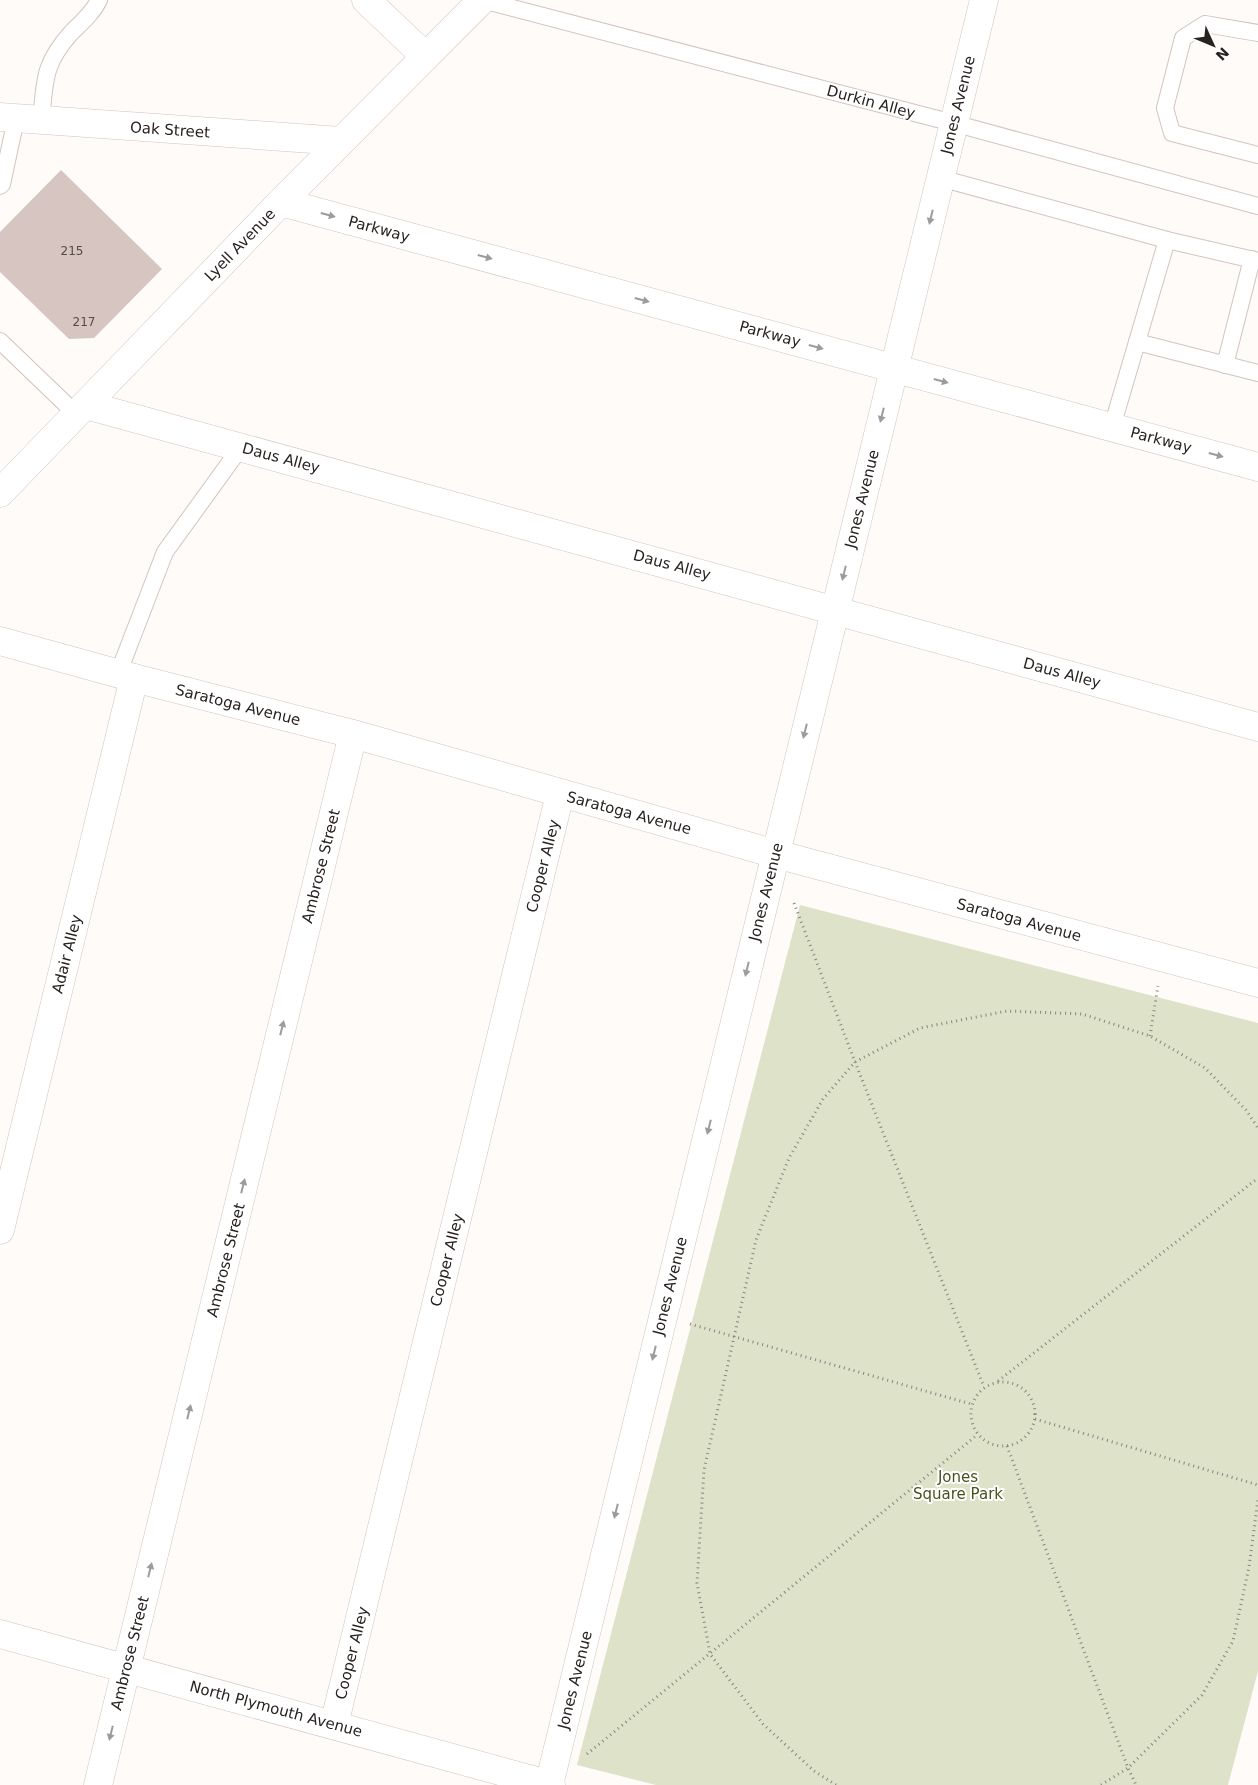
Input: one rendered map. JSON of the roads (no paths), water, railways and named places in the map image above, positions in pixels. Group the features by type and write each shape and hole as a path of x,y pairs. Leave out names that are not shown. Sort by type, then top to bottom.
{"street":[{"path":"366,0 425,56"},
{"name":"Lyell Avenue","path":"0,494 281,202 482,0"},
{"name":"Jones Avenue","path":"550,1785 984,0"},
{"name":"Oak Street","path":"19,119 341,141"},
{"name":"Parkway","path":"281,202 1258,467"},
{"name":"Daus Alley","path":"81,410 241,448 1258,727"},
{"name":"Saratoga Avenue","path":"0,641 126,676 353,734 776,854 1258,983"},
{"name":"Adair Alley","path":"0,1230 126,676"},
{"name":"Ambrose Street","path":"98,1785 353,734"},
{"name":"Cooper Alley","path":"334,1725 560,794"},
{"name":"North Plymouth Avenue","path":"0,1634 550,1785"}],"lane":[{"path":"0,186 19,119 44,82 50,63 59,48 88,16 99,0"},
{"name":"Durkin Alley","path":"482,0 1258,206"},
{"path":"1258,33 1205,24 1183,38 1165,108 1172,133 1258,156"},
{"path":"940,178 1168,240 1255,260 1225,365"},
{"path":"1112,427 1168,240"},
{"path":"0,341 81,410"},
{"path":"1137,342 1258,374"},
{"path":"126,676 165,552 241,448"}],"park label":[{"name":"Jones Square Park","path":"958,1486"}]}
